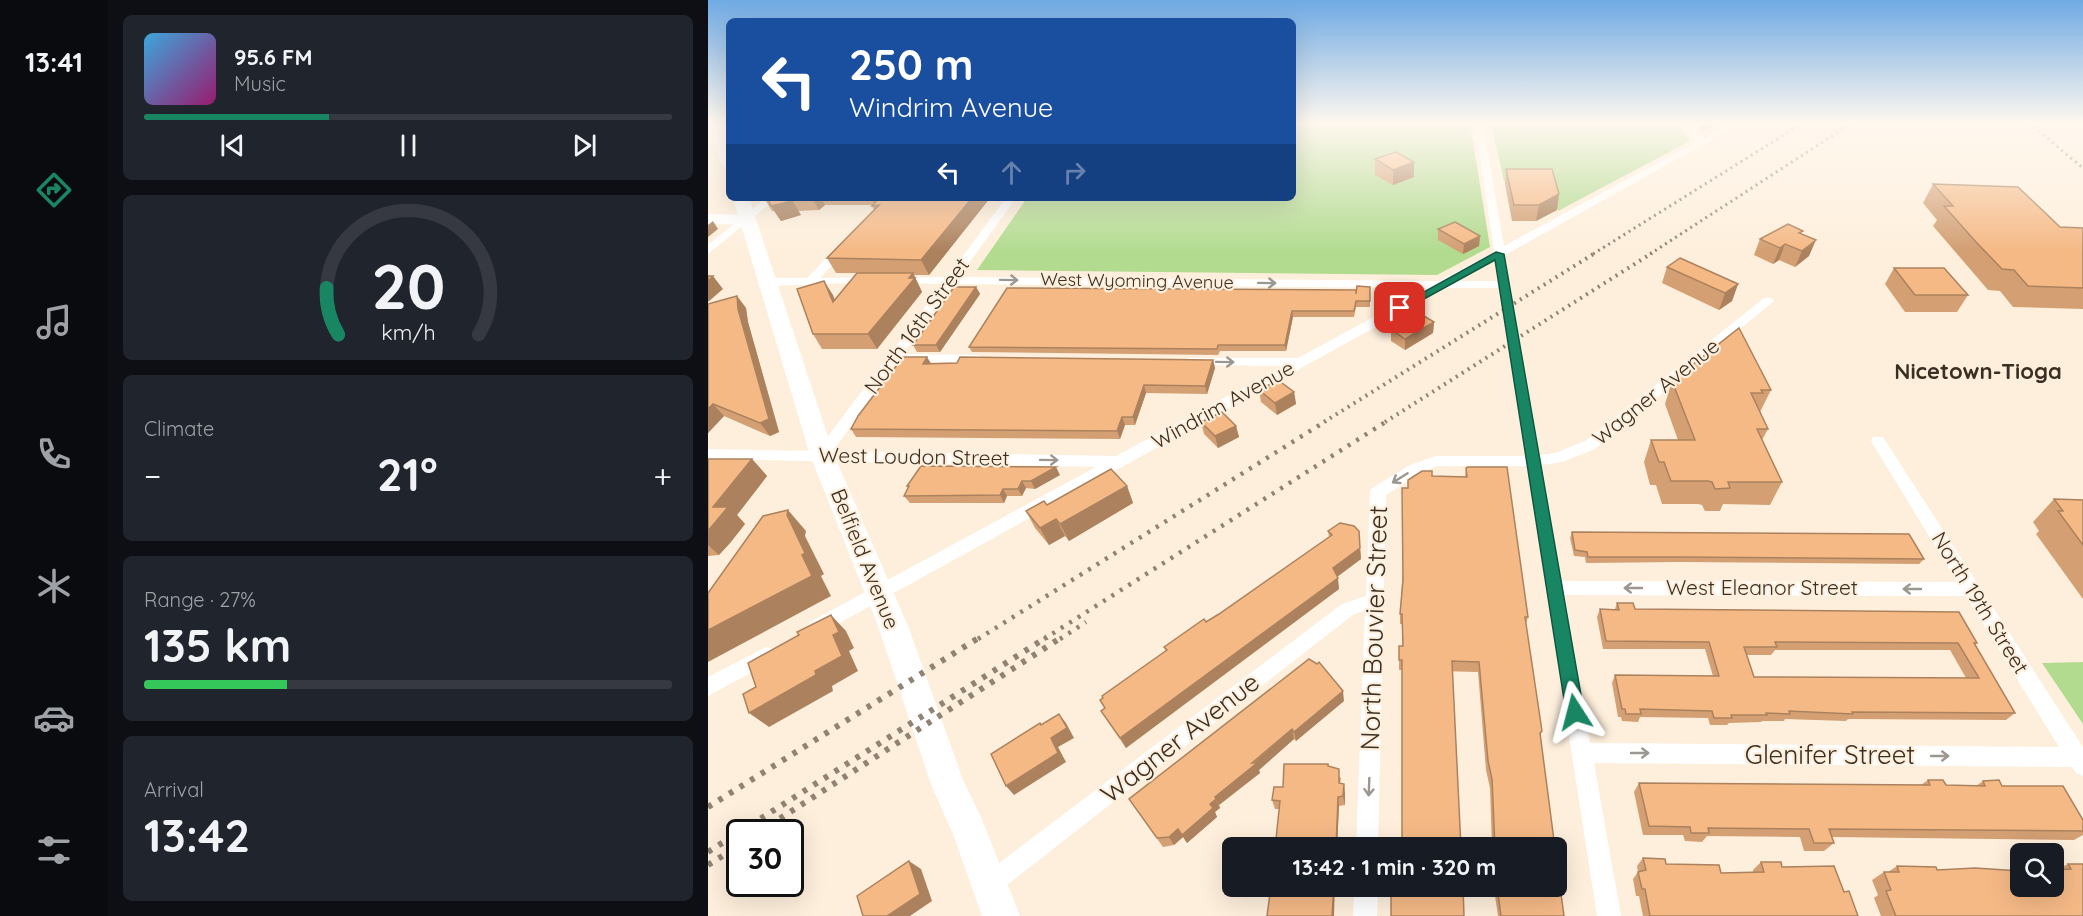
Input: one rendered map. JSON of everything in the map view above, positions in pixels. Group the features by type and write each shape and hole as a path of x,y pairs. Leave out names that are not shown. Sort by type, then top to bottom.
{"main road":[{"name":"Belfield Avenue","path":"742,201 822,455 894,626 949,787 969,829 995,900"}],"street":[{"path":"1486,166 1609,916"},
{"name":"Windrim Avenue","path":"799,637 1660,166"},
{"path":"708,252 769,201"},
{"name":"North 16th Street","path":"822,455 1009,201"},
{"path":"708,219 747,220"},
{"path":"811,280 851,239"},
{"name":"West Wyoming Avenue","path":"769,282 951,280 1504,285"},
{"name":"Wagner Avenue","path":"1454,460 1533,461 1557,458 1590,446 1767,301"},
{"path":"894,358 989,359"},
{"path":"1181,361 1301,363"},
{"name":"North 19th Street","path":"1878,441 2080,761"},
{"name":"West Loudon Street","path":"708,454 1120,462"},
{"name":"North Bouvier Street","path":"1367,837 1378,492 1415,468 1436,461 1454,460"},
{"name":"West Eleanor Street","path":"1554,588 1970,589"},
{"name":"Wagner Avenue","path":"995,900 1342,613 1356,605 1376,602"},
{"path":"708,687 779,648"},
{"name":"Glenifer Street","path":"1582,753 2080,761"},
{"path":"1365,916 1366,897"}],"green space":[{"path":"1296,166 1477,166 1490,247 1437,275 977,270 1025,201 1296,201"},
{"path":"1501,166 1643,166 1558,211 1553,181 1504,181"},
{"path":"2083,662 2083,724 2042,663"}],"building":[{"path":"1386,166 1404,166 1393,170"},
{"path":"1506,169 1552,169 1559,194 1539,205 1514,205"},
{"path":"1933,184 2018,187 2060,227 2083,228 2083,288 2028,286 2014,270 2002,269 1944,206 1953,206"},
{"path":"769,201 792,201 771,206"},
{"path":"876,201 970,201 921,260 827,258 879,205 872,206"},
{"path":"1455,222 1480,236 1464,244 1438,229"},
{"path":"1788,224 1803,231 1799,233 1816,240 1802,251 1785,244 1780,248 1760,239"},
{"path":"1680,258 1738,284 1725,293 1667,267"},
{"path":"1894,268 1944,268 1968,295 1915,295"},
{"path":"857,273 913,273 909,278 915,278 868,334 813,334 797,289 824,281 833,302"},
{"path":"1357,286 1370,287 1370,301 1356,301 1354,311 1292,311 1285,345 1218,345 1217,349 969,347 1007,288 1356,290 1356,294"},
{"path":"954,287 976,287 936,345 913,345"},
{"path":"737,296 738,309 769,419 760,423 713,404 708,409 708,304"},
{"path":"1419,313 1434,322 1405,339 1391,329"},
{"path":"1739,328 1771,390 1751,393 1768,429 1757,429 1782,482 1728,482 1730,488 1715,489 1712,482 1708,481 1671,481 1664,462 1659,462 1651,440 1695,440 1672,381"},
{"path":"903,357 927,357 923,364 957,363 960,357 1213,360 1205,386 1144,385 1133,417 1122,417 1117,431 851,429 858,416"},
{"path":"1278,380 1294,392 1275,403 1259,390"},
{"path":"1222,412 1236,426 1215,436 1201,422"},
{"path":"708,459 752,459 713,507 728,507 708,531"},
{"path":"921,466 1056,467 1031,481 1022,481 1018,489 1003,489 1000,495 904,496 909,486 907,486"},
{"path":"1507,467 1528,617 1525,617 1542,731 1540,733 1554,837 1495,837 1492,779 1488,761 1479,662 1452,661 1460,837 1402,837 1402,660 1399,660 1399,646 1403,646 1402,614 1400,614 1403,580 1402,488 1408,488 1408,480 1422,471 1432,471 1432,476 1467,477 1466,468"},
{"path":"1111,469 1127,486 1060,524 1056,519 1040,528 1026,511 1044,501 1047,505"},
{"path":"2054,499 2083,500 2083,545 2058,511 2063,511"},
{"path":"788,510 787,515 805,553 802,555 812,576 708,630 708,593 763,516"},
{"path":"1340,523 1354,526 1359,531 1360,548 1333,568 1338,578 1120,738 1101,711 1105,708 1100,700 1102,696 1167,650 1164,647 1204,619 1206,622 1219,614 1332,535 1328,531"},
{"path":"1572,532 1909,534 1924,559 1588,557 1587,552 1575,550"},
{"path":"1617,603 1633,603 1635,609 1959,612 1977,643 1974,643 2015,713 1852,712 1853,714 1789,711 1790,714 1766,713 1767,715 1731,715 1732,718 1714,718 1712,711 1640,709 1641,714 1626,714 1625,709 1622,709 1615,675 1719,676 1709,642 1606,641 1600,609 1619,610","holes":["1775,642 1958,643 1979,678 1754,677 1744,647 1777,647"]},
{"path":"831,615 839,632 833,635 842,656 815,671 816,675 749,713 743,694 756,687 748,663 799,635 797,632"},
{"path":"1309,659 1317,664 1319,662 1343,691 1294,732 1292,729 1252,763 1257,763 1215,797 1216,799 1210,804 1213,808 1182,835 1178,829 1169,837 1157,838 1129,799"},
{"path":"1059,714 1067,728 1051,738 1058,753 1006,786 991,754 1040,723 1041,725"},
{"path":"1284,764 1328,764 1328,766 1339,769 1339,783 1344,784 1343,796 1338,797 1336,837 1276,837 1280,801 1272,800 1274,787 1283,787"},
{"path":"1928,780 1943,780 1946,785 1985,786 1983,781 1999,780 2002,786 2063,786 2083,820 2083,831 1829,829 1834,843 1814,843 1809,829 1708,828 1709,833 1691,833 1690,827 1649,826 1639,783 1930,785"},
{"path":"1643,858 1665,859 1666,864 1719,865 1721,873 1764,872 1761,862 1781,862 1782,867 1834,866 1844,892 1849,891 1858,916 1650,916 1645,889 1642,889 1638,872 1646,870"},
{"path":"909,861 920,894 887,916 863,916 857,896"},
{"path":"2068,864 2083,864 2083,916 1896,916 1886,891 1891,890 1884,872 1899,872 1897,866 1936,867 1937,870 1975,868 2010,870 2010,897 2064,897 2064,869 2071,869"},
{"path":"1270,897 1333,897 1332,916 1267,916"},
{"path":"1391,897 1463,897 1464,916 1391,916"},
{"path":"1498,897 1561,897 1564,916 1501,916"}],"railway":[{"path":"1593,254 1734,166"},
{"path":"1650,254 1786,166"},
{"path":"1324,422 1595,253"},
{"path":"1385,422 1652,253"},
{"path":"978,639 1326,421"},
{"path":"1044,639 1387,421"},
{"path":"1060,639 1086,622"},
{"path":"708,807 980,637"},
{"path":"708,852 1047,637"},
{"path":"779,819 1062,637"},
{"path":"708,865 726,854"}],"district":[{"name":"Nicetown-Tioga","path":"1978,371"}],"route":[{"path":"1400,308 1499,254 1575,712"}]}
